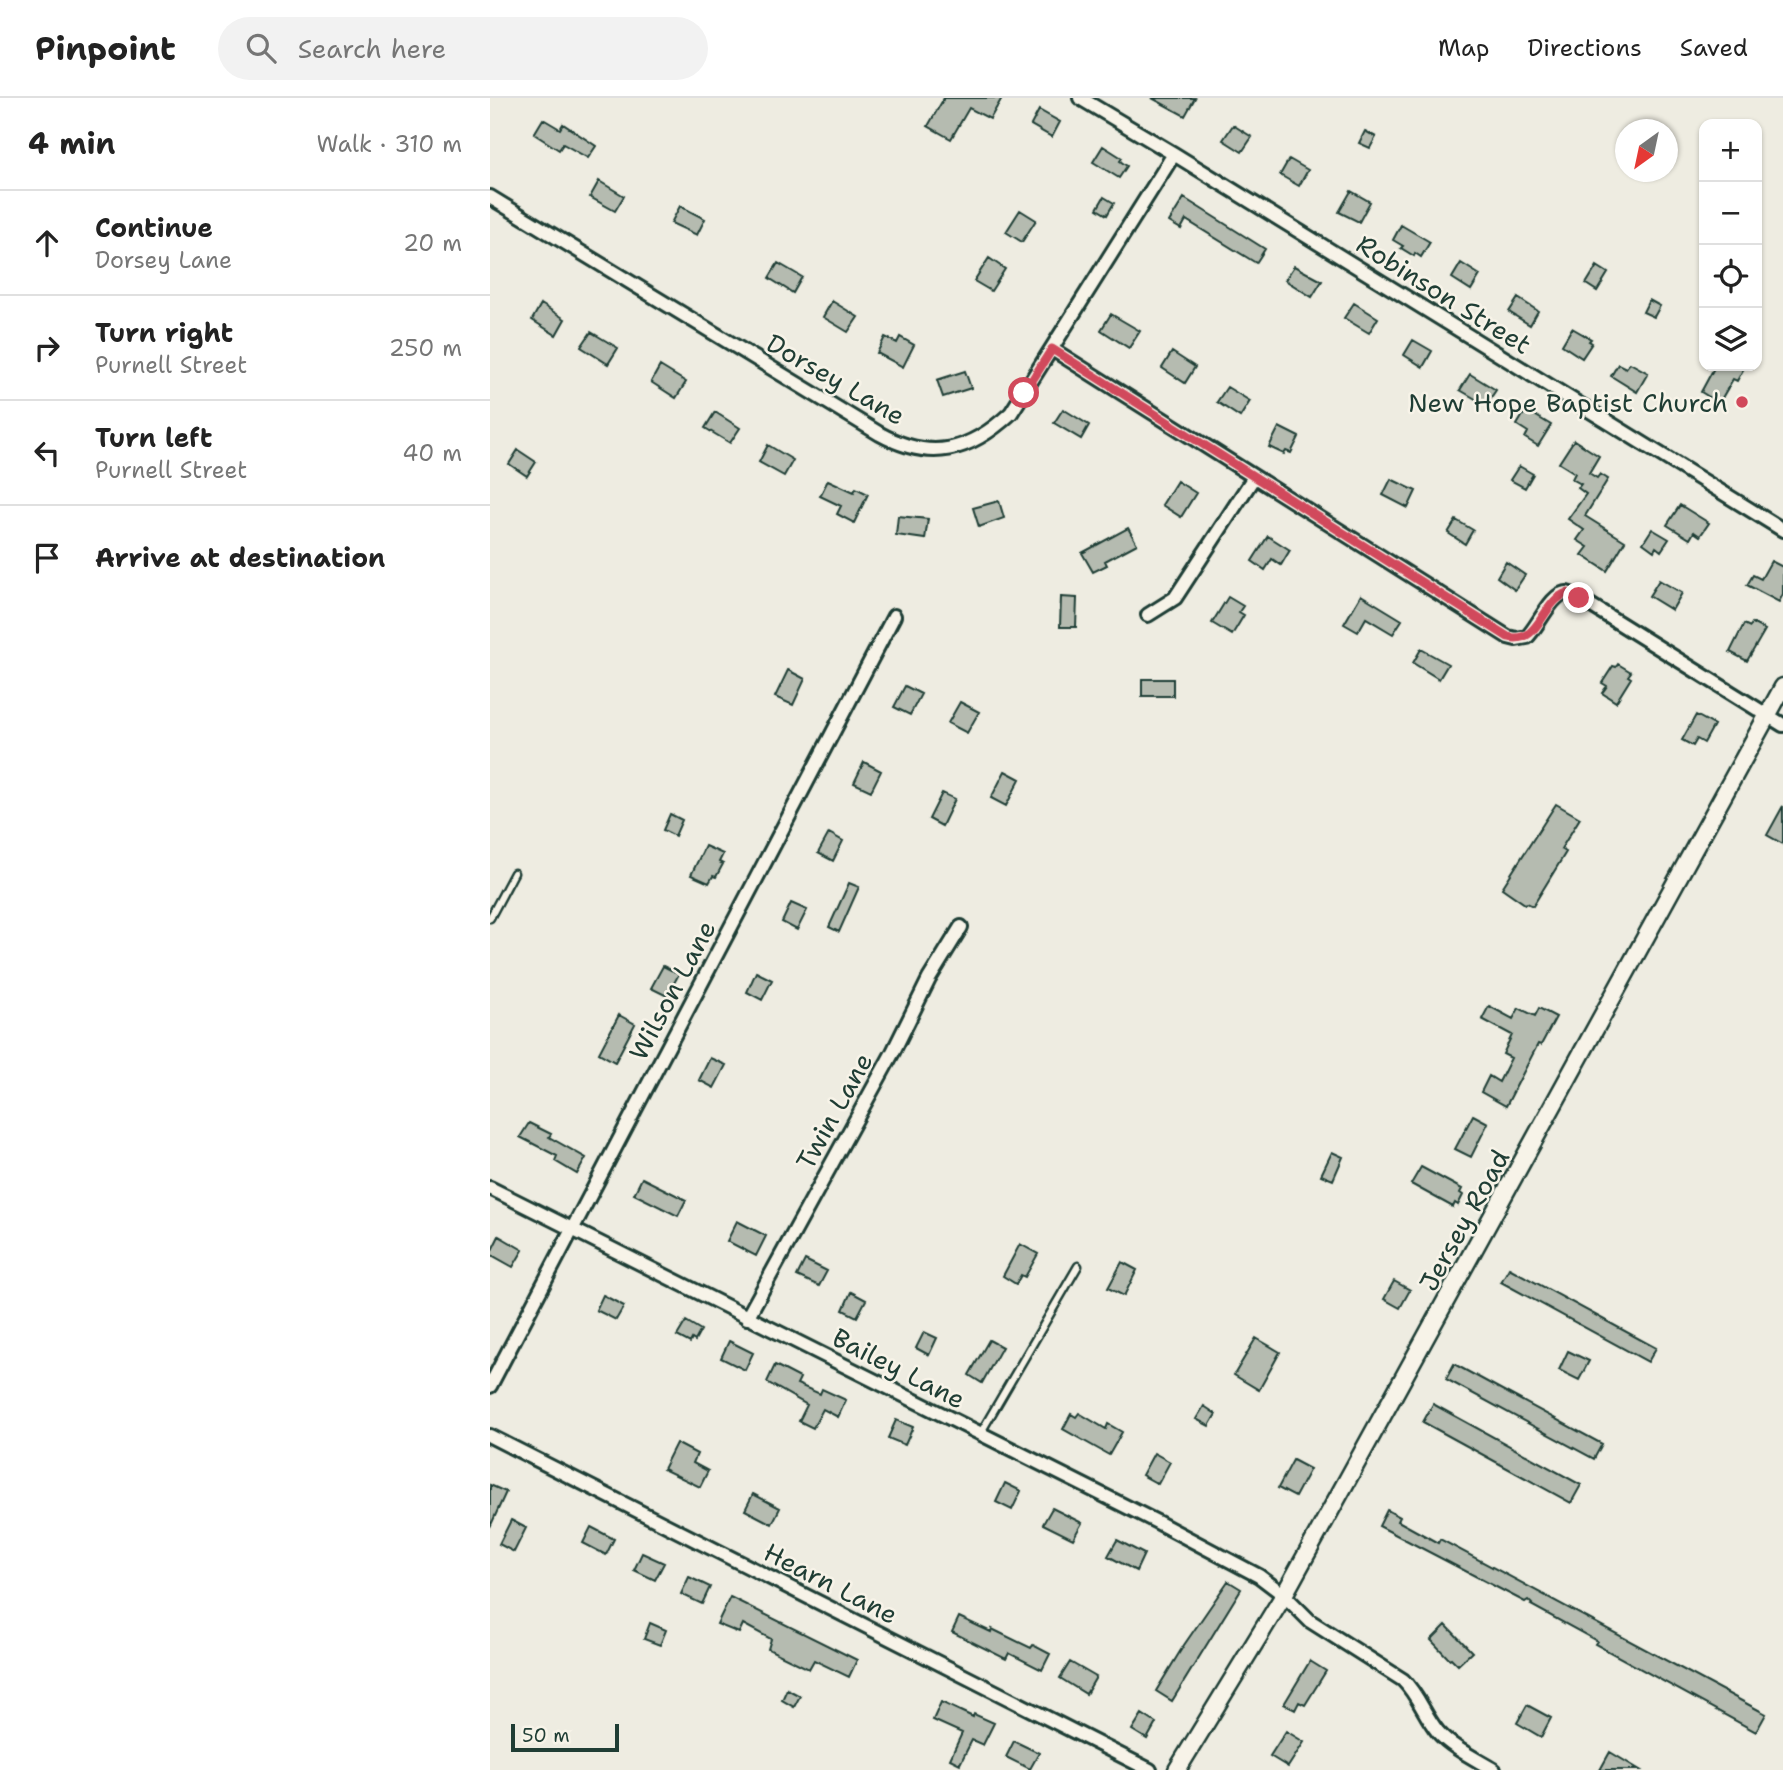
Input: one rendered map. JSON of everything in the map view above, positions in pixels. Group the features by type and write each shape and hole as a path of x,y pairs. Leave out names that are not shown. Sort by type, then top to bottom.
{"street":[{"name":"Robinson Street","path":"1080,98 1783,530"},
{"name":"Dorsey Lane","path":"490,197 894,442 929,450 947,450 981,438 1011,413 1174,154"},
{"path":"1052,349 1508,637 1522,639 1531,634 1553,602 1567,593 1783,724"},
{"path":"1148,615 1175,598 1254,477"},
{"name":"Wilson Lane","path":"490,1386 894,616"},
{"name":"Jersey Road","path":"1177,1770 1284,1595 1783,687"},
{"name":"Twin Lane","path":"747,1318 893,1052 922,991 961,927"},
{"name":"Bailey Lane","path":"490,1188 1259,1576 1284,1595 1310,1621 1403,1680 1414,1690 1436,1731 1494,1770"},
{"name":"Hearn Lane","path":"490,1436 1150,1770"}],"lane":[{"path":"490,918 514,873"},
{"path":"980,1434 1078,1266"}],"building":[{"path":"944,98 1002,98 990,119 969,108 951,139 928,126"},
{"path":"1152,98 1195,98 1185,116"},
{"path":"1039,110 1060,122 1052,137 1031,125"},
{"path":"543,119 560,129 563,124 596,146 588,158 563,144 559,150 534,134"},
{"path":"1233,125 1252,137 1242,152 1223,140"},
{"path":"1365,131 1376,137 1370,148 1359,143"},
{"path":"1103,146 1122,158 1120,161 1127,166 1119,178 1093,162"},
{"path":"1289,159 1308,170 1299,186 1280,175"},
{"path":"599,181 624,196 615,211 590,197"},
{"path":"1351,191 1370,202 1359,222 1339,212"},
{"path":"1104,197 1114,203 1107,215 1097,209"},
{"path":"1184,198 1265,249 1256,263 1186,220 1181,229 1169,222"},
{"path":"680,206 705,219 697,235 671,223"},
{"path":"1020,210 1036,220 1022,242 1006,232"},
{"path":"1401,225 1430,242 1421,257 1415,253 1414,256 1393,240"},
{"path":"989,258 1005,269 991,291 974,281"},
{"path":"778,263 802,277 793,293 769,278"},
{"path":"1461,263 1480,275 1471,290 1452,278"},
{"path":"1294,266 1322,281 1312,297 1285,280"},
{"path":"1597,266 1608,273 1597,291 1586,284"},
{"path":"1518,298 1538,311 1530,325 1509,312"},
{"path":"1649,300 1660,306 1654,317 1643,312"},
{"path":"832,301 858,317 848,332 823,317"},
{"path":"1354,303 1378,318 1369,333 1344,318"},
{"path":"541,304 565,319 556,335 532,320"},
{"path":"1111,314 1140,331 1129,348 1101,330"},
{"path":"1572,328 1591,339 1589,341 1592,343 1582,358 1562,345"},
{"path":"591,332 618,348 608,364 581,347"},
{"path":"885,337 897,343 900,337 914,345 903,367 877,353"},
{"path":"1413,340 1432,351 1423,367 1404,355"},
{"path":"1172,352 1195,367 1185,383 1162,368"},
{"path":"1630,363 1648,373 1637,392 1611,376 1618,364 1626,368"},
{"path":"660,366 686,382 676,398 651,382"},
{"path":"965,371 971,388 943,397 937,380"},
{"path":"1712,371 1742,371 1737,381 1733,379 1719,403 1701,392"},
{"path":"1470,374 1496,390 1486,405 1460,390"},
{"path":"1227,387 1250,401 1240,417 1217,402"},
{"path":"1063,409 1089,425 1081,439 1054,423"},
{"path":"1526,410 1551,425 1538,446 1525,438 1528,432 1517,425"},
{"path":"715,412 740,428 730,443 705,428"},
{"path":"1279,427 1299,437 1291,453 1286,451 1284,454 1269,447"},
{"path":"1574,440 1599,456 1589,473 1597,478 1600,474 1608,479 1585,516 1625,541 1607,571 1582,555 1588,547 1577,540 1584,530 1568,519 1586,494 1578,488 1581,484 1572,479 1575,473 1559,463"},
{"path":"768,445 793,460 784,476 759,462"},
{"path":"518,450 536,462 527,476 509,464"},
{"path":"1519,466 1533,474 1525,488 1510,480"},
{"path":"1391,479 1416,491 1408,508 1383,495"},
{"path":"828,480 854,492 856,488 868,494 854,523 837,514 841,506 820,496"},
{"path":"1177,481 1196,493 1181,517 1162,505"},
{"path":"999,501 1004,518 979,527 973,508"},
{"path":"1680,505 1709,523 1700,536 1694,532 1690,539 1667,525"},
{"path":"898,516 928,519 925,539 896,535"},
{"path":"1456,520 1473,530 1465,544 1448,533"},
{"path":"1128,528 1137,544 1105,561 1107,565 1093,572 1082,553"},
{"path":"1652,529 1669,539 1661,551 1656,547 1654,551 1643,543"},
{"path":"1268,536 1290,550 1281,565 1272,559 1265,570 1252,561"},
{"path":"1771,561 1783,567 1783,594 1779,602 1747,585 1753,575 1761,579"},
{"path":"1506,562 1525,575 1515,590 1497,577"},
{"path":"1659,580 1682,593 1672,610 1649,596"},
{"path":"1361,595 1402,620 1393,634 1366,618 1358,632 1344,624"},
{"path":"1061,597 1077,598 1076,627 1060,627"},
{"path":"1228,597 1243,606 1239,612 1244,615 1232,635 1212,623"},
{"path":"1752,623 1765,630 1747,661 1730,652 1744,624 1750,627"},
{"path":"1421,649 1448,664 1439,679 1413,663"},
{"path":"1618,664 1631,672 1628,676 1631,678 1616,702 1602,693 1607,686 1602,683 1613,666"},
{"path":"788,670 805,679 793,705 775,697"},
{"path":"1142,679 1173,679 1173,696 1142,696"},
{"path":"905,686 921,694 910,715 894,707"},
{"path":"960,702 979,712 967,733 948,723"},
{"path":"1696,715 1714,725 1704,743 1697,739 1693,746 1682,740"},
{"path":"864,762 881,771 871,791 854,783"},
{"path":"1005,771 1020,779 1006,806 991,798"},
{"path":"942,793 955,799 942,826 929,819"},
{"path":"1556,804 1580,818 1561,849 1566,852 1533,906 1525,904 1502,888"},
{"path":"1783,806 1783,844 1767,835"},
{"path":"670,814 682,820 675,836 663,830"},
{"path":"829,833 843,841 833,861 818,853"},
{"path":"705,846 723,854 719,862 723,864 709,883 691,875"},
{"path":"849,883 859,887 839,932 829,927"},
{"path":"791,903 807,910 797,930 782,922"},
{"path":"663,966 679,974 667,996 651,988"},
{"path":"756,972 772,980 762,1000 747,992"},
{"path":"1489,1006 1513,1019 1519,1008 1535,1016 1539,1008 1556,1017 1541,1045 1538,1044 1506,1106 1481,1092 1489,1076 1499,1082 1511,1058 1503,1054 1512,1035 1482,1019"},
{"path":"619,1015 635,1024 615,1062 599,1053"},
{"path":"710,1058 726,1065 714,1088 699,1080"},
{"path":"1473,1115 1488,1123 1471,1157 1455,1149"},
{"path":"529,1123 551,1134 549,1137 586,1158 577,1174 555,1161 557,1156 520,1137"},
{"path":"1332,1152 1343,1157 1333,1180 1321,1175"},
{"path":"1421,1167 1462,1189 1460,1193 1463,1195 1458,1205 1455,1203 1453,1207 1411,1184"},
{"path":"642,1178 686,1200 678,1216 634,1194"},
{"path":"737,1221 766,1236 756,1256 727,1241"},
{"path":"499,1236 523,1250 513,1267 490,1254"},
{"path":"1020,1244 1038,1254 1025,1277 1021,1275 1016,1284 1003,1276"},
{"path":"805,1260 827,1271 819,1286 797,1276"},
{"path":"1122,1262 1137,1270 1124,1296 1108,1288"},
{"path":"1509,1268 1656,1348 1648,1362 1501,1282"},
{"path":"1394,1281 1410,1290 1400,1308 1384,1299"},
{"path":"851,1292 866,1300 857,1317 843,1310"},
{"path":"603,1295 624,1306 616,1320 596,1310"},
{"path":"686,1321 701,1330 695,1341 692,1339 690,1343 677,1336"},
{"path":"924,1332 937,1338 929,1355 916,1348"},
{"path":"1256,1338 1280,1352 1259,1390 1234,1375"},
{"path":"989,1340 1002,1347 982,1383 969,1375"},
{"path":"729,1341 753,1353 745,1370 721,1358"},
{"path":"1568,1351 1589,1361 1579,1380 1559,1370"},
{"path":"1454,1364 1602,1444 1594,1459 1446,1379"},
{"path":"775,1365 800,1378 797,1384 820,1394 822,1389 846,1400 838,1417 823,1409 813,1428 799,1421 807,1405 767,1382"},
{"path":"1433,1404 1581,1485 1571,1503 1423,1422"},
{"path":"1204,1406 1216,1414 1209,1426 1196,1419"},
{"path":"1079,1413 1106,1429 1108,1424 1122,1432 1109,1455 1063,1429 1071,1414 1076,1417"},
{"path":"896,1420 913,1427 905,1445 888,1438"},
{"path":"676,1443 697,1454 693,1463 708,1471 700,1487 663,1469"},
{"path":"1154,1453 1170,1462 1158,1484 1142,1475"},
{"path":"1293,1460 1310,1469 1295,1497 1278,1488"},
{"path":"1005,1483 1021,1491 1012,1510 996,1502"},
{"path":"490,1485 506,1492 490,1527"},
{"path":"753,1494 780,1508 772,1524 745,1510"},
{"path":"1052,1508 1082,1523 1073,1539 1043,1524"},
{"path":"1387,1510 1400,1517 1398,1521 1438,1543 1440,1539 1766,1714 1756,1732 1595,1644 1597,1641 1531,1605 1528,1600 1525,1602 1379,1526"},
{"path":"511,1520 526,1528 514,1552 499,1544"},
{"path":"591,1527 614,1539 606,1555 583,1543"},
{"path":"1117,1540 1144,1554 1136,1571 1108,1556"},
{"path":"642,1553 664,1563 655,1580 634,1570"},
{"path":"689,1577 710,1587 702,1604 681,1594"},
{"path":"1228,1581 1241,1589 1172,1701 1156,1691"},
{"path":"730,1597 857,1660 849,1677 814,1660 809,1669 768,1649 771,1639 743,1624 739,1633 717,1624"},
{"path":"959,1617 1050,1654 1042,1670 1009,1653 1006,1659 952,1632"},
{"path":"650,1623 666,1630 660,1645 644,1639"},
{"path":"1446,1625 1472,1652 1458,1665 1431,1640"},
{"path":"1310,1661 1326,1671 1305,1705 1299,1702 1295,1710 1284,1704"},
{"path":"1070,1662 1096,1677 1086,1694 1060,1678"},
{"path":"787,1689 800,1696 794,1707 782,1700"},
{"path":"941,1702 973,1717 974,1714 994,1723 983,1745 972,1740 960,1764 950,1759 962,1733 933,1720"},
{"path":"1527,1705 1551,1718 1541,1737 1517,1723"},
{"path":"1142,1714 1156,1723 1147,1739 1132,1730"},
{"path":"1286,1731 1304,1742 1288,1767 1270,1756"},
{"path":"1014,1741 1039,1753 1030,1769 1006,1757"},
{"path":"1610,1752 1640,1770 1600,1770"}],"place":[{"name":"New Hope Baptist Church","path":"1742,402"}],"route":[{"path":"1024,393 1052,349 1508,637 1522,639 1531,634 1559,596 1567,593 1579,598"}]}
